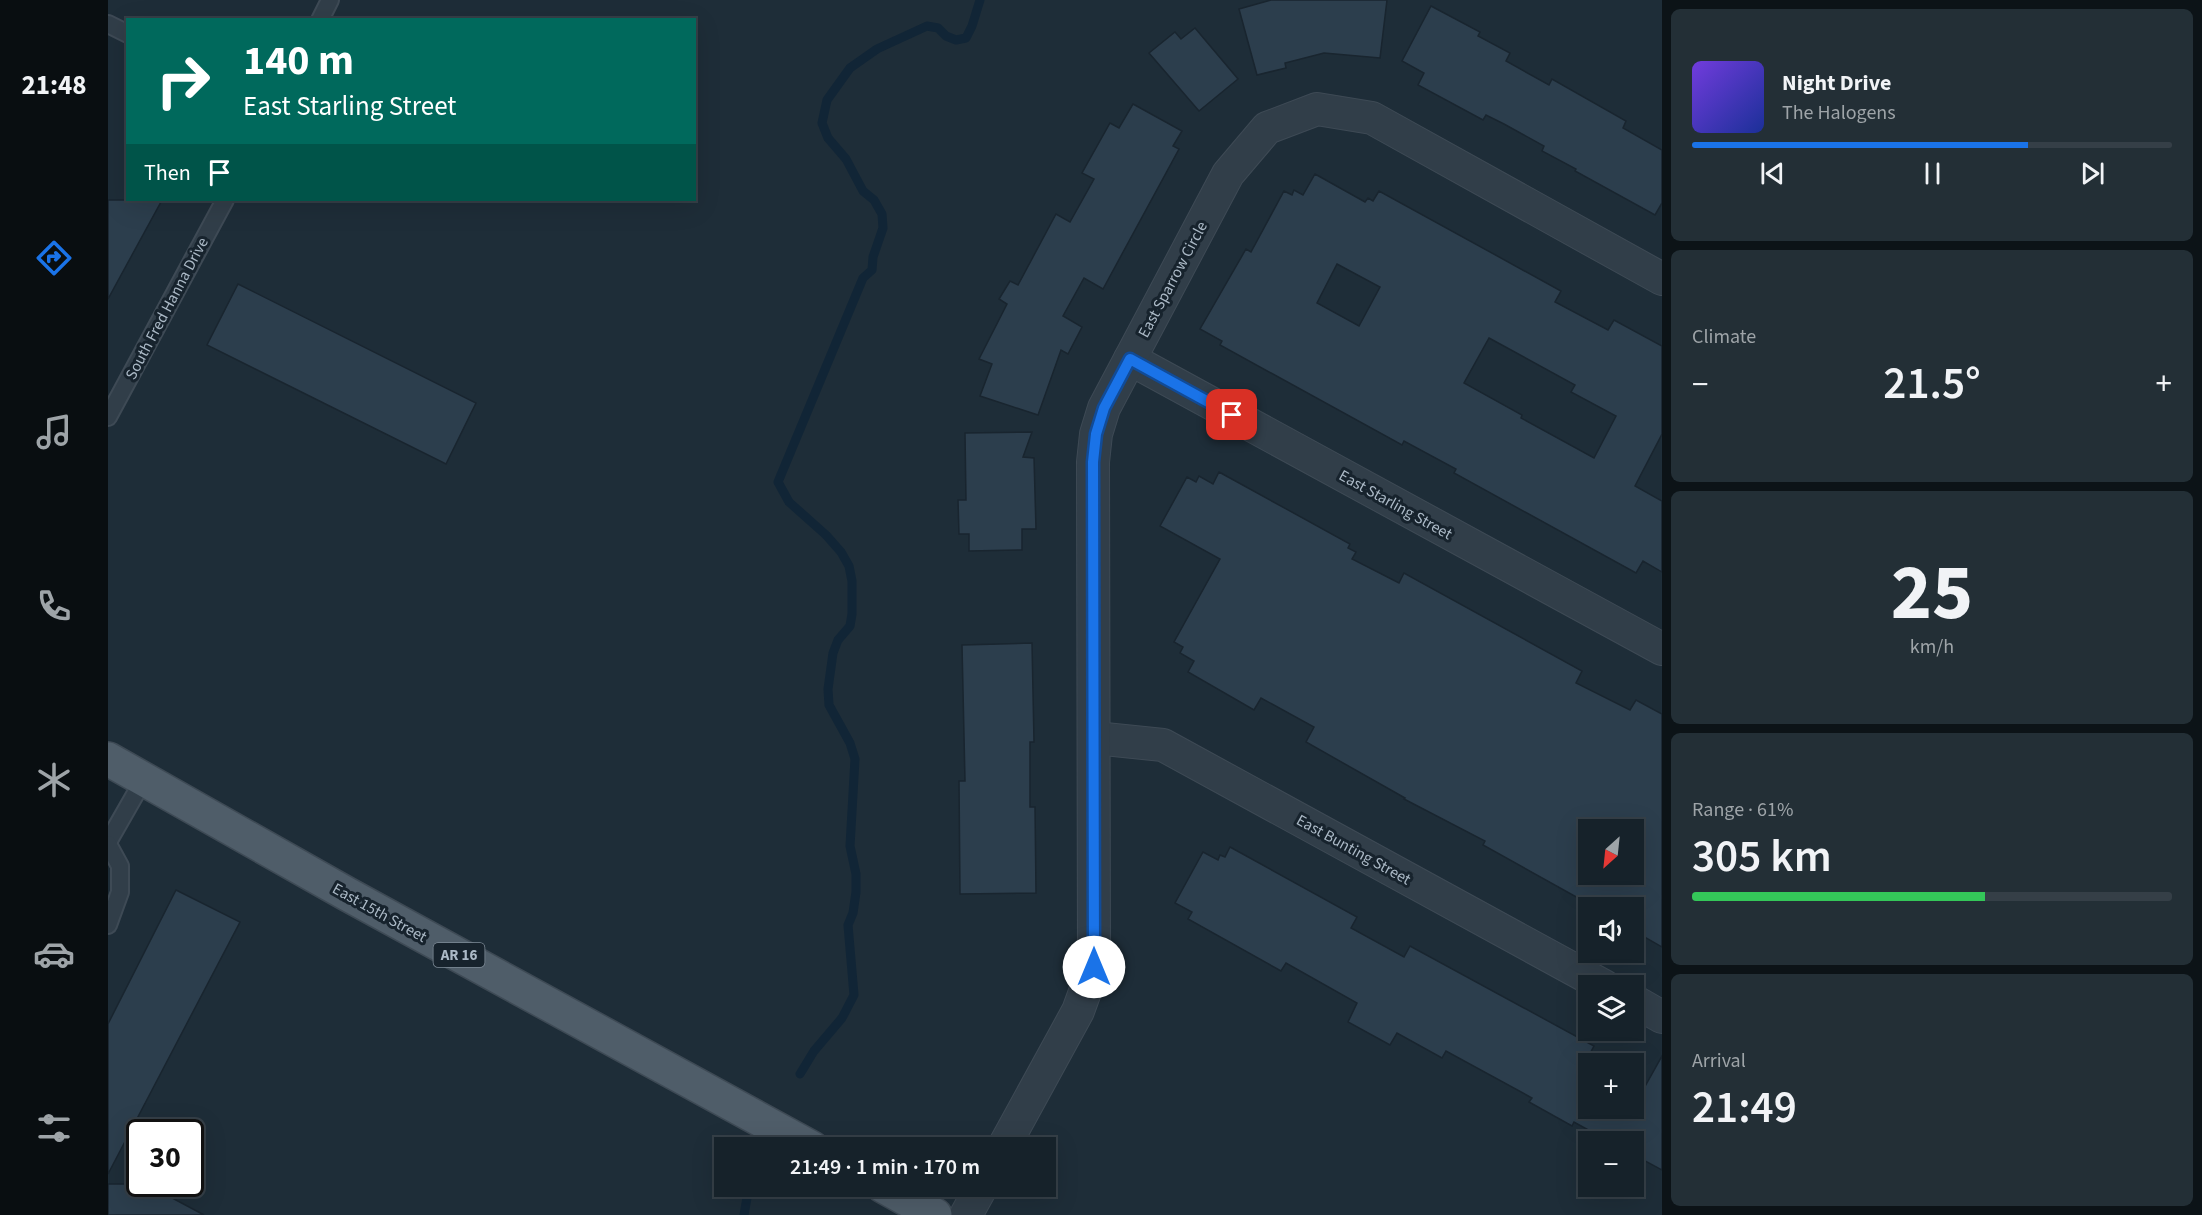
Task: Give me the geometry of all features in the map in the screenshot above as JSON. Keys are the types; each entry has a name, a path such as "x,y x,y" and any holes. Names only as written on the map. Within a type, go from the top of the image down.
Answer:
{"main road":[{"name":"East 15th Street","path":"108,759 347,894 792,1137"},
{"path":"903,1197 935,1215"}],"street":[{"name":"East Sparrow Circle","path":"1009,1137 1078,1011 1094,967 1093,462 1096,434 1104,408 1228,174 1268,128 1317,109 1372,118 1662,279"},
{"name":"East Starling Street","path":"1130,359 1662,649"},
{"name":"East Bunting Street","path":"1095,738 1163,746 1584,975"},
{"path":"1644,1007 1662,1017"},
{"path":"966,1215 976,1197"}],"lane":[{"path":"321,18 330,0"},
{"path":"108,24 126,33"},
{"name":"South Fred Hanna Drive","path":"108,417 224,201"},
{"path":"108,925 120,892 120,866 108,843 144,779"}],"building":[{"path":"1271,0 1387,0 1380,58 1324,53 1285,63 1286,68 1257,75 1239,9"},
{"path":"1431,6 1480,32 1478,36 1510,53 1506,61 1549,85 1552,79 1626,121 1623,128 1662,150 1662,203 1655,215 1575,171 1576,169 1542,151 1544,146 1504,124 1486,115 1483,120 1418,85 1424,73 1402,61"},
{"path":"1195,28 1238,79 1199,111 1149,53 1175,32 1181,39"},
{"path":"1133,104 1182,131 1173,146 1179,149 1103,289 1084,278 1063,316 1082,327 1068,354 1061,350 1038,415 980,396 992,364 979,359 1007,304 999,299 1010,281 1018,285 1056,214 1070,222 1094,179 1082,173 1110,123 1119,128"},
{"path":"1315,174 1365,202 1368,198 1373,201 1379,191 1561,291 1555,302 1608,330 1614,320 1662,346 1662,434 1635,486 1662,501 1662,572 1643,561 1636,573 1454,473 1456,469 1404,441 1402,445 1220,345 1222,341 1200,329 1246,249 1251,252 1284,191 1292,195 1294,190 1303,195","holes":["1337,264 1380,287 1359,326 1317,303","1489,338 1575,385 1571,392 1616,416 1594,458 1521,418 1522,415 1464,383"]},
{"path":"108,200 161,201 108,299"},
{"path":"238,284 476,403 446,464 207,345"},
{"path":"1032,432 1023,457 1034,458 1036,529 1022,529 1022,550 969,551 969,534 959,534 958,500 966,500 965,433"},
{"path":"1219,472 1350,544 1348,548 1356,552 1352,559 1399,583 1404,573 1582,671 1576,683 1630,710 1636,700 1662,714 1662,947 1644,937 1644,897 1578,898 1483,845 1485,841 1404,799 1306,742 1314,727 1261,698 1254,710 1188,672 1194,661 1180,653 1183,647 1174,642 1220,559 1160,526 1187,477 1196,482 1199,476 1213,484"},
{"path":"1032,643 1034,742 1030,742 1030,807 1035,807 1036,893 960,894 959,781 965,781 962,645"},
{"path":"1230,847 1357,917 1351,928 1404,957 1410,946 1578,1037 1578,1041 1585,1041 1594,1046 1590,1053 1578,1053 1578,1119 1644,1119 1644,1088 1662,1056 1662,1170 1644,1160 1644,1131 1590,1131 1574,1122 1572,1126 1529,1102 1532,1098 1446,1051 1442,1058 1397,1033 1390,1045 1348,1022 1357,1003 1286,963 1281,971 1188,919 1192,912 1175,903 1203,852 1218,860 1220,855 1225,857"},
{"path":"176,890 240,922 137,1119 126,1119 126,1140 108,1174 108,1024"},
{"path":"108,1184 126,1184 126,1197 170,1197 204,1215 108,1215"}],"waterway":[{"path":"800,1074 814,1051 842,1018 854,995 848,925 853,913 856,892 856,874 850,846 855,759 850,743 829,705 828,689 833,653 838,640 850,626 852,581 849,566 841,552 826,535 789,502 778,482 863,278 872,270 873,257 883,228 882,214 874,200 863,191 846,159 828,138 822,123 827,100 850,68 877,49 927,26 938,28 946,36 956,40 966,38 980,0"},
{"path":"744,1215 747,1197"}],"route":[{"path":"1094,967 1093,462 1096,434 1104,408 1130,359 1232,415"}]}
